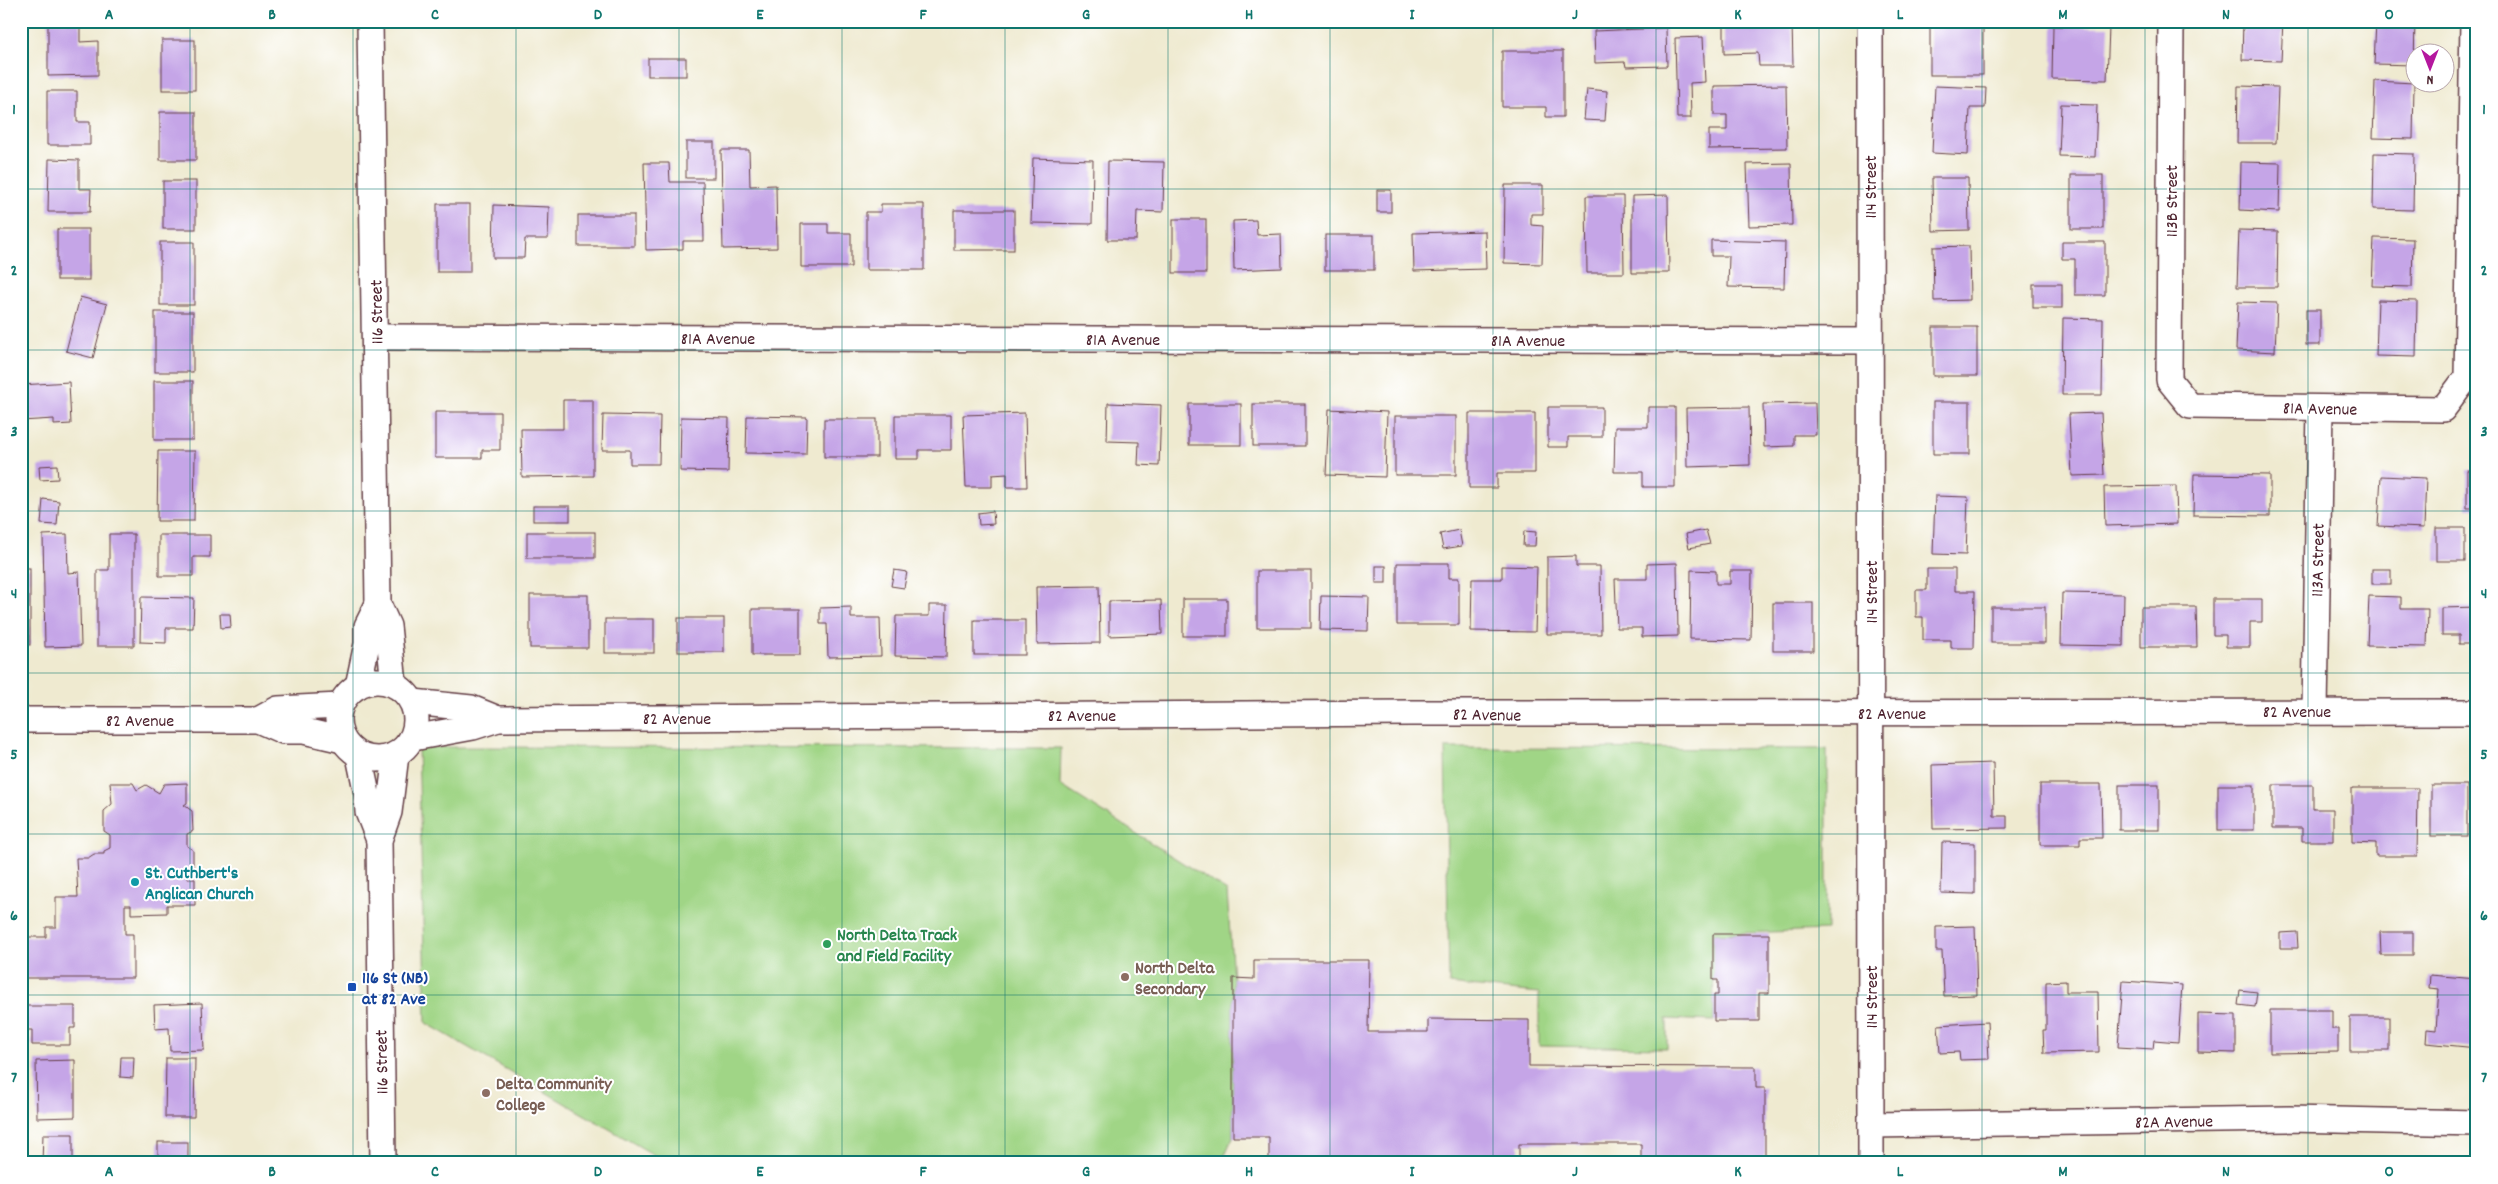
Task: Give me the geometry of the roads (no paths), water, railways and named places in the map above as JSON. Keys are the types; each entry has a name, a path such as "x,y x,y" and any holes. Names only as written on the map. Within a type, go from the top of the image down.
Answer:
{"street":[{"name":"116 Street","path":"370,21 376,337 378,604 388,626 394,684"},
{"name":"114 Street","path":"1870,21 1871,1163"},
{"name":"113B Street","path":"2169,380 2172,21"},
{"name":"81A Avenue","path":"2169,380 2190,406 2442,410 2467,377 2473,21"},
{"name":"81A Avenue","path":"376,337 1869,341"},
{"name":"113A Street","path":"2315,711 2320,408"},
{"name":"116 Street","path":"358,686 367,644 367,626 378,604"},
{"path":"376,681 394,684 405,692 412,702 417,714 417,726 405,746 384,759 371,760 351,748 338,729 337,717 340,706 347,694 358,686 376,681"},
{"name":"82 Avenue","path":"412,702 471,708 498,719"},
{"name":"82 Avenue","path":"258,720 278,709 340,706"},
{"name":"82 Avenue","path":"405,746 498,719 1411,713 2477,712"},
{"name":"82 Avenue","path":"21,720 258,720 283,730 304,731 351,748"},
{"name":"116 Street","path":"383,1163 379,840 389,812 405,746"},
{"name":"116 Street","path":"351,748 367,794 368,812 379,840"},
{"name":"82A Avenue","path":"1871,1125 2289,1119 2477,1123"}],"place":[{"name":"St. Cuthbert's Anglican Church","path":"135,882"},
{"name":"North Delta Track and Field Facility","path":"827,944"},
{"name":"North Delta Secondary","path":"1125,977"},
{"name":"116 St (NB) at 82 Ave","path":"352,987"},
{"name":"Delta Community College","path":"486,1093"}]}
